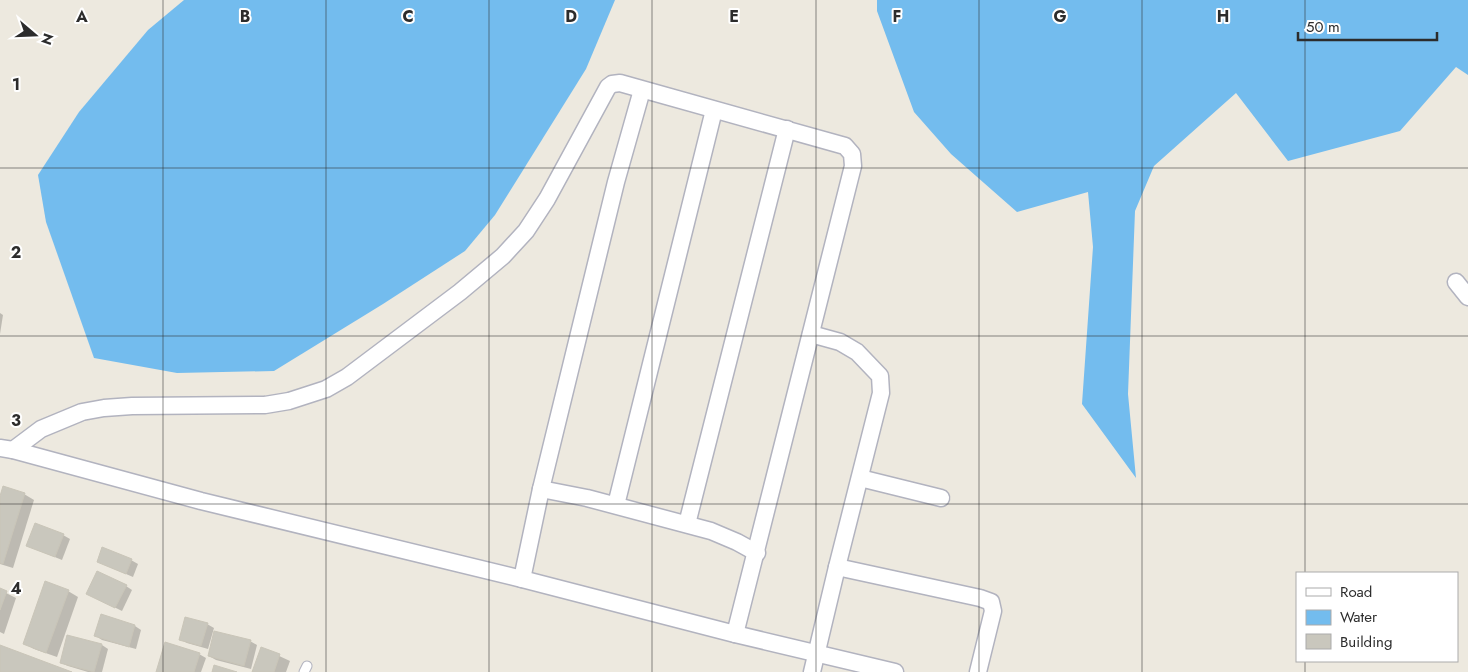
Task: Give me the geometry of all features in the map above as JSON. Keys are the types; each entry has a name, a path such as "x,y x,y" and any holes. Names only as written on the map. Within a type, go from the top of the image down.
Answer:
{"street":[{"path":"6,449 41,429 82,412 132,406 265,405 290,401 326,389 347,377 460,292 503,256 526,231 547,199 608,87 620,82 642,90 845,146 852,154 853,166 736,634"},
{"path":"522,579 541,489 616,182 642,90"},
{"path":"616,505 714,110"},
{"path":"687,524 787,129"},
{"path":"1456,282 1468,297"},
{"path":"811,334 840,342 857,352 880,376 881,393 836,567 812,672"},
{"path":"6,449 201,501 895,672"},
{"path":"860,478 941,498"},
{"path":"541,489 616,505 711,531 757,553"},
{"path":"836,567 991,602 993,611 978,672"}],"water":[{"path":"184,0 615,0 586,69 495,215 465,251 274,371 177,373 94,358 46,222 38,175 79,112 148,30"},
{"path":"877,0 1468,0 1468,75 1456,67 1400,131 1288,161 1236,93 1154,166 1135,211 1128,394 1136,478 1082,404 1093,247 1088,192 1017,212 951,154 914,112 877,11"}],"building":[{"path":"3,486 25,493 3,564 0,563 0,496"},
{"path":"35,523 64,534 55,557 26,546"},
{"path":"102,547 132,559 126,574 97,562"},
{"path":"97,571 127,585 115,608 86,594"},
{"path":"45,581 69,590 46,653 23,644"},
{"path":"0,588 7,591 0,610"},
{"path":"101,614 135,625 129,647 94,636"},
{"path":"185,617 208,623 201,646 179,640"},
{"path":"214,631 251,640 244,666 208,656"},
{"path":"67,635 102,644 94,672 60,663"},
{"path":"165,642 200,653 194,672 156,672"},
{"path":"0,645 72,672 0,672"},
{"path":"261,647 280,654 274,672 252,672"},
{"path":"214,665 237,672 212,672"}]}
